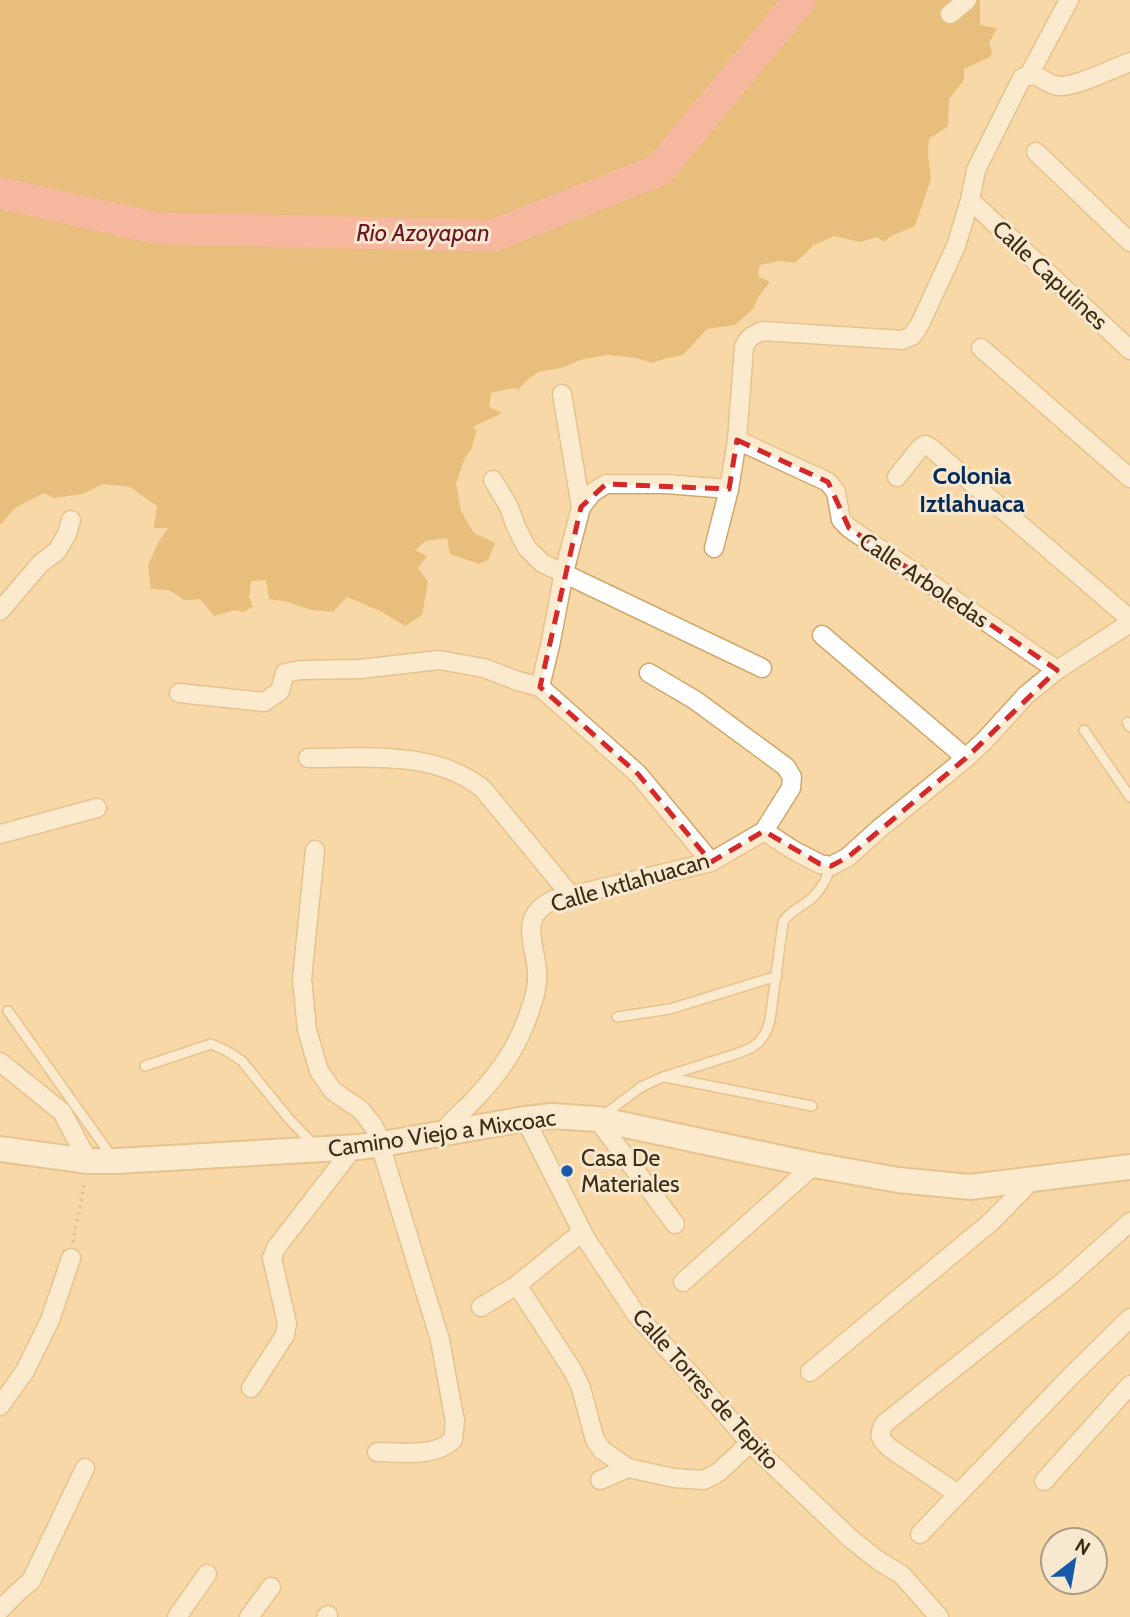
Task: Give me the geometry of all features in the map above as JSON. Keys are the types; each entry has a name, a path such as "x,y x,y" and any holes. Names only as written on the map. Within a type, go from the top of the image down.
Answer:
{"main road":[{"name":"Camino Viejo a Mixcoac","path":"0,1149 88,1161 318,1150 370,1145 552,1116 597,1119 898,1180 970,1187 1130,1167"}],"street":[{"path":"950,14 967,0"},
{"path":"1029,75 1069,0"},
{"path":"714,548 729,489 737,440 744,347 751,335 762,331 902,340 912,336 956,246 976,170 1022,78 1037,75 1049,85 1058,87 1130,62"},
{"path":"1036,152 1130,242"},
{"name":"Calle Capulines","path":"970,200 1130,350"},
{"path":"981,348 1130,478"},
{"path":"540,687 581,506 562,394"},
{"name":"Calle Arboledas","path":"737,440 828,482 836,492 841,520 849,528 1057,670"},
{"path":"649,673 695,700 786,767 792,776 792,788 764,831 793,850 820,864 831,866 848,857 965,758 1026,695 1057,670 1130,621 931,448 925,445 919,449 897,477"},
{"path":"493,480 509,507 527,548 542,563 762,668"},
{"path":"581,506 592,493 606,484 666,484 729,489"},
{"path":"0,611 41,563 57,551 67,534 71,520"},
{"path":"822,635 965,758"},
{"path":"178,693 264,702 280,691 285,673 301,670 360,669 439,660 484,668 540,687 638,774 710,862"},
{"path":"307,758 375,758 428,762 469,778 483,789 572,897"},
{"path":"0,834 97,808"},
{"name":"Calle Ixtlahuacan","path":"442,1134 448,1123 470,1104 498,1073 516,1044 536,988 537,972 530,925 539,908 553,900 710,862 764,831"},
{"path":"315,850 302,979 307,1030 319,1071 333,1091 362,1110 374,1126 370,1145"},
{"path":"0,1062 62,1112 88,1161"},
{"name":"Calle Torres de Tepito","path":"525,1119 582,1232 638,1317 750,1443 851,1539 902,1575 939,1617"},
{"path":"597,1119 675,1224"},
{"path":"251,1388 285,1335 288,1323 272,1258 276,1248 350,1152 370,1145"},
{"path":"370,1145 387,1166 440,1340 454,1421 453,1440 446,1447 432,1452 377,1452"},
{"path":"683,1282 814,1165"},
{"path":"810,1372 992,1220 1032,1180"},
{"path":"958,1494 884,1443 880,1430 885,1423 1128,1228"},
{"path":"481,1307 517,1286 582,1232"},
{"path":"0,1406 24,1371 50,1320 71,1258"},
{"path":"517,1286 573,1371 581,1388 595,1440 601,1450 628,1468 674,1478 704,1480 719,1472 750,1443"},
{"path":"920,1534 1130,1318"},
{"path":"1044,1481 1130,1385"},
{"path":"0,1610 31,1581 85,1468"},
{"path":"600,1480 628,1468"},
{"path":"177,1617 207,1574"},
{"path":"249,1617 271,1587"}],"lane":[{"path":"1084,730 1130,797"},
{"path":"597,1119 641,1087 663,1077 736,1054 759,1042 770,1020 783,922 801,904 813,898 825,882 831,866"},
{"path":"617,1017 670,1009 777,976"},
{"path":"8,1010 116,1161"},
{"path":"145,1066 211,1044 228,1051 242,1061 318,1150"},
{"path":"663,1077 811,1106"}],"path":[{"path":"71,1258 88,1161"}],"highlighted area":[{"path":"737,440 828,482 849,528 1057,670 966,758 848,857 831,866 820,864 764,831 711,862 638,774 540,687 581,507 606,484 729,489"}],"shaded area":[{"path":"0,0 980,0 980,25 997,28 989,43 992,53 990,57 964,69 964,80 949,99 948,126 929,139 931,179 915,226 891,236 884,242 877,237 860,242 834,236 814,245 795,263 780,261 760,265 758,276 770,282 753,309 735,325 707,329 683,355 652,363 608,355 583,359 561,368 538,372 518,390 514,388 491,393 489,407 502,413 473,427 477,432 456,483 461,511 474,533 495,543 488,560 479,564 450,554 447,538 426,541 415,550 427,556 418,568 428,582 422,615 405,626 380,611 347,597 333,612 311,610 269,599 266,580 251,581 249,597 253,607 243,612 235,610 214,616 200,599 184,600 169,590 151,589 148,565 168,528 154,528 157,506 130,487 103,484 83,494 53,498 44,493 15,508 0,525"}],"waterway":[{"name":"Rio Azoyapan","path":"0,193 156,228 492,236 659,170 800,0"}],"place":[{"name":"Casa De Materiales","path":"567,1171"}],"district":[{"name":"Colonia Iztlahuaca","path":"972,490"}]}
